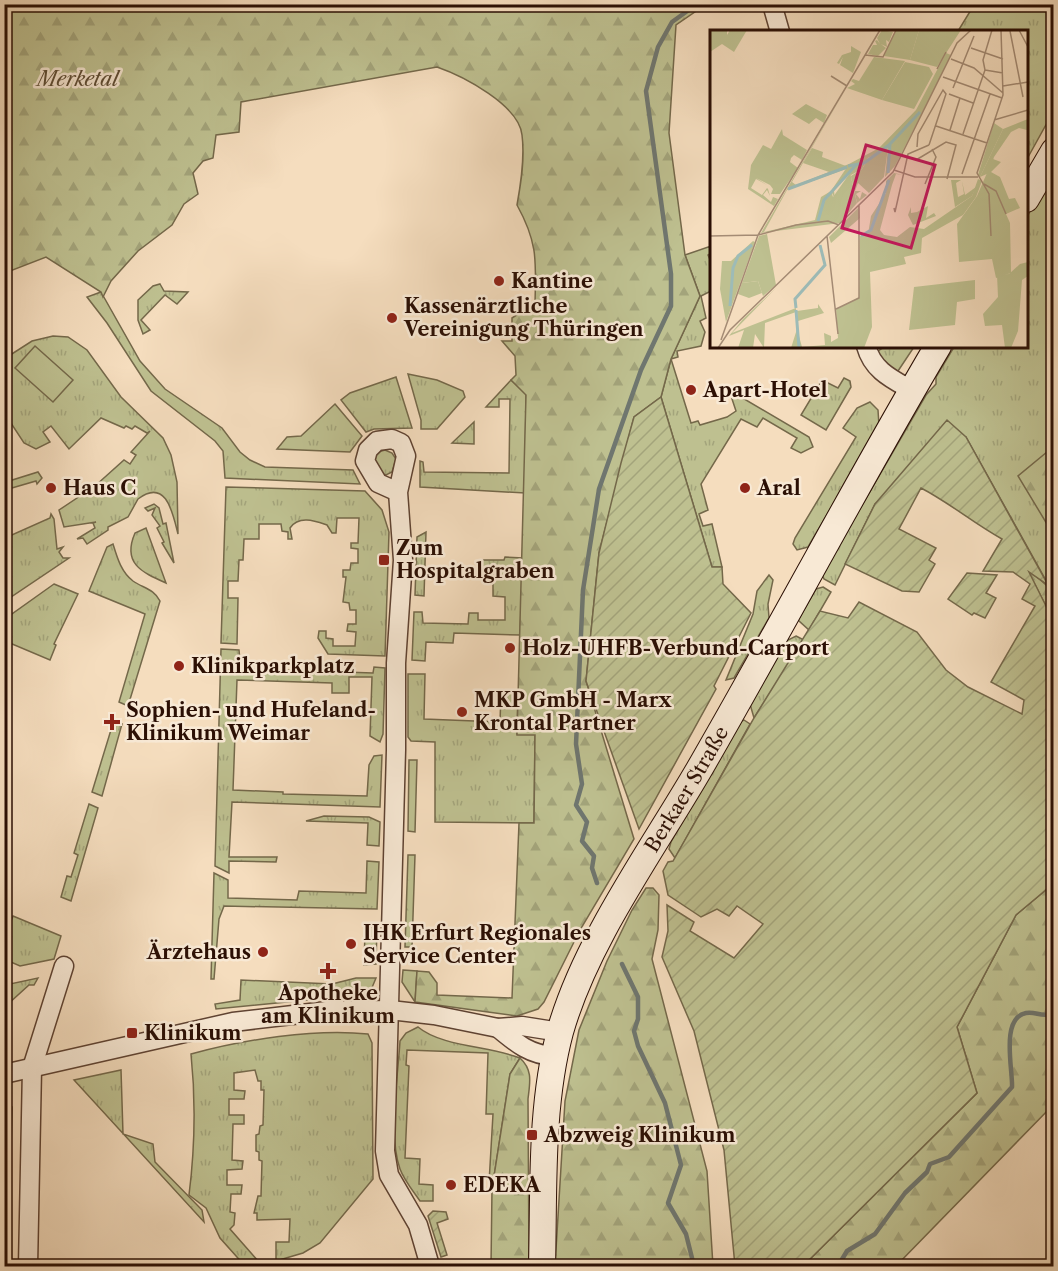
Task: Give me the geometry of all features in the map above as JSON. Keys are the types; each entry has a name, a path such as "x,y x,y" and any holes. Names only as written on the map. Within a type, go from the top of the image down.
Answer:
{"main road":[{"path":"1028,196 1053,152"},
{"name":"Berkaer Straße","path":"542,1266 547,1130 554,1056 572,997 610,920 702,765 937,348"}],"street":[{"path":"772,4 779,30"},
{"path":"867,348 870,361 884,375 913,391"},
{"path":"398,492 403,560 396,667 386,1161 389,1175 418,1225 430,1266"},
{"path":"28,1266 32,1068 64,966"},
{"path":"4,1074 233,1022 327,1011 390,1010 434,1015 498,1028 522,1026 560,1032"},
{"path":"498,1028 515,1043 536,1055 554,1056"}],"green space":[{"name":"Merketal","path":"4,5 705,5 676,25 669,133 685,255 700,296 671,359 661,397 634,417 599,553 586,681 634,839 580,930 544,1002 538,1009 517,1016 415,1002 417,971 429,972 437,983 437,995 512,998 519,823 534,823 535,735 517,735 526,395 511,380 516,375 515,356 502,341 512,341 512,318 535,303 534,252 529,230 517,205 523,153 519,124 501,103 488,93 461,77 437,67 241,102 239,132 216,135 213,158 203,161 193,173 198,194 184,204 172,225 138,251 111,281 103,297 101,292 46,257 5,273"},
{"path":"974,5 1053,5 1053,112 1028,157 1028,30 959,30"},
{"path":"1053,170 1053,593 966,437 875,504 835,585 824,579 822,574 926,395 936,384 936,377 953,348 1028,348 1028,215"},
{"path":"710,246 708,255 710,292 701,296 706,318 700,321 705,332 701,346 677,351 678,357 671,359 700,296 685,255"},
{"path":"160,284 164,291 188,292 177,304 165,295 141,320 150,330 143,334 138,320 138,300 153,286"},
{"path":"101,292 140,361 165,389 222,428 240,452 250,460 265,467 353,470 360,484 225,478 223,451 215,441 151,391 107,323 87,297"},
{"path":"53,336 68,337 87,350 121,397 163,438 171,455 177,482 178,534 167,501 162,495 156,493 148,493 138,499 128,517 108,527 108,530 87,544 83,538 77,539 95,528 93,523 96,522 64,527 59,510 95,486 124,460 130,464 136,455 131,452 150,431 147,433 135,426 132,429 126,426 124,428 101,418 69,449 51,426 43,432 50,442 36,449 24,443 5,414 4,359 32,341"},
{"path":"35,346 73,380 53,402 15,368"},
{"path":"883,348 913,348 896,374 874,354"},
{"path":"671,359 691,423 698,421 700,425 727,417 736,411 729,390 809,437 813,447 801,453 791,448 797,438 763,418 757,427 741,419 701,484 708,510 699,514 703,526 712,524 722,567 712,567 661,397"},
{"path":"408,374 437,380 463,391 465,397 437,429 421,429 421,420"},
{"path":"396,377 412,428 374,429 366,432 341,400 350,393"},
{"path":"844,378 850,381 851,387 826,430 801,415 822,380 838,388"},
{"path":"511,380 526,394 525,493 420,487 420,461 423,462 424,472 509,473 510,399 499,399 499,407 486,407"},
{"path":"661,397 712,567 722,567 723,584 751,613 714,686 716,689 639,829 586,681 599,553 621,463 634,417"},
{"path":"870,402 878,410 879,426 808,547 797,550 793,544 795,538 856,437 843,428 857,408"},
{"path":"335,404 362,436 350,452 277,449 287,437 301,436"},
{"path":"947,420 966,437 1048,585 1029,572 1053,620 1053,884 1016,915 957,1027 977,1093 803,1266 735,1266 724,1150 694,1031 662,957 668,931 667,905 694,922 690,931 734,958 763,924 737,906 729,916 717,909 701,917 668,895 663,871 668,862 673,861 754,718 820,611 848,618 859,602 917,632 946,670 968,687 1022,714 1024,700 991,682 1035,606 1022,599 1030,584 1013,572 983,571 1002,539 921,488 899,529 936,548 929,560 935,564 919,592 902,591 845,564 875,504"},
{"path":"474,422 474,444 452,443"},
{"path":"1053,447 1053,534 1018,476"},
{"path":"385,450 392,453 396,459 392,472 386,475 382,474 374,458 378,452"},
{"path":"4,469 9,481 38,472 42,478 37,484 36,481 5,490"},
{"path":"226,487 365,491 382,510 389,532 385,656 328,654 318,638 319,631 326,631 326,638 333,639 333,646 355,646 356,632 347,631 348,624 356,624 356,610 350,610 349,603 343,602 346,577 343,577 343,570 350,570 351,563 358,563 358,549 351,548 351,543 358,543 359,518 337,518 336,533 332,533 327,525 307,520 298,521 290,528 292,539 288,539 288,532 282,531 281,524 259,524 259,539 244,539 243,560 239,560 238,581 228,581 228,598 238,598 237,644 221,643"},
{"path":"154,504 159,508 163,524 166,523 174,563 162,543 164,542 157,528 160,526 152,515 155,508 148,511 145,508"},
{"path":"51,514 54,519 57,549 63,547 59,552 63,558 69,558 5,601 5,538 50,518"},
{"path":"146,528 166,583 142,570 133,559 131,552 135,533"},
{"path":"426,532 424,596 415,595 417,537"},
{"path":"113,544 125,573 133,581 155,594 160,601 128,706 119,702 145,614 89,591 107,547"},
{"path":"505,557 523,558 520,635 454,633 453,643 426,642 425,661 412,660 414,612 422,612 423,623 468,624 469,613 478,613 478,620 505,620 505,597 493,596 493,572 481,571 481,560 504,560"},
{"path":"1028,571 1043,582 1050,591 1053,602 1053,620"},
{"path":"967,573 997,575 986,593 996,598 985,618 974,613 972,615 948,599"},
{"path":"769,575 773,580 768,604 769,618 734,678 726,680 753,614 757,591"},
{"path":"54,584 78,594 54,644 56,645 50,660 5,641 5,619"},
{"path":"823,587 831,592 809,630 798,620 816,589"},
{"path":"796,636 804,640 754,718 750,704 786,641"},
{"path":"221,649 239,650 240,661 250,663 251,669 373,673 374,667 385,668 383,734 380,742 370,736 372,677 349,677 349,693 332,693 332,683 237,680 233,790 367,796 369,765 374,756 382,755 380,807 232,802 229,857 277,857 276,862 229,861 229,873 215,866"},
{"path":"408,674 425,674 424,719 500,722 501,693 518,693 517,734 535,734 534,823 435,822 435,742 411,741 408,737"},
{"path":"114,720 122,724 102,796 92,792"},
{"path":"744,720 750,724 675,858 669,849 671,842 739,722"},
{"path":"409,760 417,760 415,832 408,831"},
{"path":"89,804 98,808 71,901 61,897 67,876 71,877 78,855 74,853"},
{"path":"324,816 369,817 380,822 379,846 367,845 368,823 306,821"},
{"path":"408,855 415,855 412,947 405,947"},
{"path":"367,861 379,862 377,909 224,906 219,919 214,979 211,979 214,873 228,880 228,898 297,900 299,891 366,893"},
{"path":"1053,884 1053,1105 896,1266 803,1266 977,1093 957,1027 1016,915"},
{"path":"646,888 653,888 659,895 658,930 652,959 707,1171 713,1266 555,1266 565,1101 579,1030 607,961 632,910"},
{"path":"13,916 61,936 54,959 20,966 11,962 5,964 5,936"},
{"path":"368,927 377,927 376,964 364,965 365,932"},
{"path":"403,970 417,971 415,1002 402,982"},
{"path":"38,978 34,985 29,985 8,1004 9,1001 5,1001 5,985"},
{"path":"356,978 376,978 371,990 358,995 216,1009 215,1004 240,1000 241,980 332,984"},
{"path":"418,1027 440,1039 520,1058 510,1074 492,1189 489,1183 493,1114 486,1114 488,1053 407,1050 406,1065 409,1066 405,1158 420,1159 419,1184 433,1185 433,1201 420,1201 400,1169 396,1155 394,1123 400,1041 406,1033"},
{"path":"325,1033 368,1034 372,1043 373,1179 320,1243 303,1253 276,1261 276,1242 289,1242 290,1219 257,1220 257,1213 254,1213 258,1196 261,1196 262,1161 259,1160 259,1152 256,1151 256,1135 259,1134 260,1126 263,1125 264,1090 261,1090 261,1081 258,1081 255,1070 234,1073 234,1090 245,1091 244,1099 229,1099 229,1115 244,1115 244,1124 233,1124 232,1160 243,1161 242,1169 227,1170 227,1185 242,1185 241,1194 231,1194 230,1212 235,1213 234,1225 230,1229 259,1262 258,1266 245,1266 220,1238 206,1208 189,1195 194,1124 191,1054 279,1036"},
{"path":"520,1058 527,1067 530,1077 528,1099 529,1266 491,1266 492,1189 510,1074"},
{"path":"121,1070 123,1134 74,1080"},
{"path":"5,1098 12,1107 9,1241 4,1241"},
{"path":"124,1134 153,1144 155,1162 202,1210 204,1222"},
{"path":"433,1211 446,1212 448,1219 437,1223 447,1255 441,1257 428,1216"}],"waterway":[{"path":"597,883 592,868 594,856 582,841 587,822 576,805 582,784 576,744 583,590 599,489 641,370 671,306 671,274 646,91 658,47 672,22 697,4"},
{"path":"622,964 638,997 638,1019 634,1031 638,1046 665,1103 681,1165 668,1203 686,1234 694,1266"},
{"path":"838,1266 847,1251 875,1234 905,1193 927,1172 930,1164 949,1157 1012,1087 1010,1034 1018,1017 1026,1013 1046,1015 1054,1013"}],"place":[{"name":"Kantine","path":"499,281"},
{"name":"Kassenärztliche Vereinigung Thüringen","path":"392,318"},
{"name":"Apart-Hotel","path":"691,390"},
{"name":"Haus C","path":"51,488"},
{"name":"Aral","path":"745,488"},
{"name":"Zum Hospitalgraben","path":"384,560"},
{"name":"Holz-UHFB-Verbund-Carport","path":"510,648"},
{"name":"Klinikparkplatz","path":"179,666"},
{"name":"MKP GmbH - Marx Krontal Partner","path":"462,712"},
{"name":"Sophien- und Hufeland- Klinikum Weimar","path":"112,722"},
{"name":"IHK Erfurt Regionales Service Center","path":"351,944"},
{"name":"Ärztehaus","path":"263,952"},
{"name":"Apotheke am Klinikum","path":"328,971"},
{"name":"Klinikum","path":"132,1033"},
{"name":"Abzweig Klinikum","path":"532,1135"},
{"name":"EDEKA","path":"451,1185"}]}
